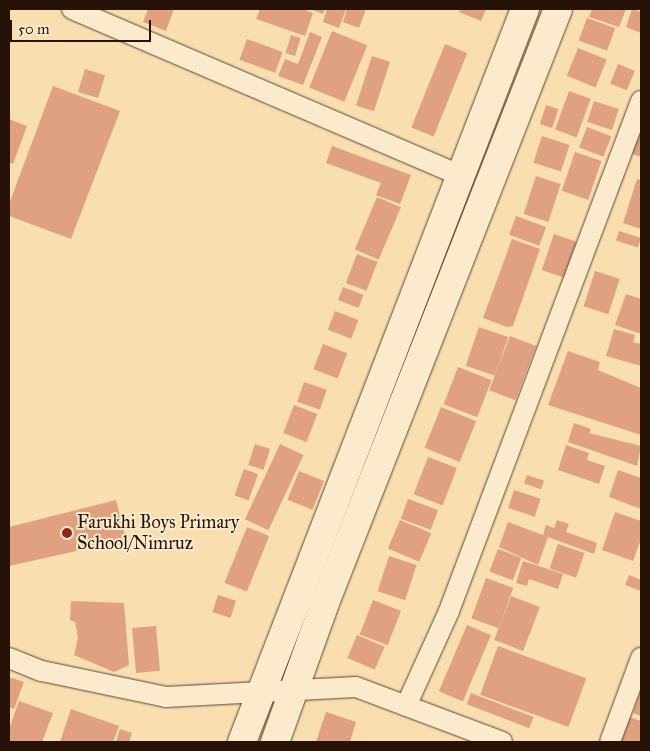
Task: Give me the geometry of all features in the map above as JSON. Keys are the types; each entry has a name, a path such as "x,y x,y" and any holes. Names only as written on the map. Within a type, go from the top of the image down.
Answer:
{"street":[{"path":"72,9 462,176"},
{"path":"242,742 525,9"},
{"path":"275,742 325,603 558,9"},
{"path":"406,706 449,611 641,101"},
{"path":"9,658 42,671 166,697 356,687 502,742"},
{"path":"610,742 641,658"}],"building":[{"path":"148,9 174,9 166,31 143,22"},
{"path":"260,9 303,9 313,13 305,36 256,19"},
{"path":"310,9 325,9 323,14"},
{"path":"327,9 346,9 339,28 323,22"},
{"path":"347,9 366,9 359,28 343,22"},
{"path":"461,9 486,9 481,21 459,12"},
{"path":"592,9 626,9 619,27 589,17"},
{"path":"632,9 641,12 641,33 626,27"},
{"path":"587,18 615,28 607,51 579,41"},
{"path":"332,31 367,45 344,102 309,88"},
{"path":"310,32 322,37 303,85 278,76 285,59 298,64"},
{"path":"291,35 301,38 295,56 285,53"},
{"path":"247,39 283,52 275,73 239,60"},
{"path":"445,44 467,53 434,136 411,127"},
{"path":"578,48 607,60 596,87 567,76"},
{"path":"372,56 390,62 374,111 356,105"},
{"path":"618,64 635,71 627,90 610,83"},
{"path":"85,69 105,75 98,98 78,92"},
{"path":"53,86 120,111 71,239 9,216 9,204"},
{"path":"569,91 591,99 577,137 555,130"},
{"path":"594,101 619,109 612,130 587,122"},
{"path":"546,105 558,109 552,128 540,124"},
{"path":"9,119 27,126 13,164 9,162"},
{"path":"587,127 611,136 603,157 579,148"},
{"path":"641,128 641,157 630,153"},
{"path":"542,136 570,145 561,172 533,163"},
{"path":"332,146 411,175 400,204 376,195 381,183 326,163"},
{"path":"575,152 601,161 588,200 562,191"},
{"path":"536,176 561,184 548,222 524,214"},
{"path":"637,179 641,180 641,229 623,223"},
{"path":"377,197 401,207 379,260 355,249"},
{"path":"516,216 546,227 539,246 509,235"},
{"path":"619,231 641,238 638,248 616,241"},
{"path":"554,234 577,242 564,278 542,270"},
{"path":"512,239 540,249 513,326 507,327 483,318"},
{"path":"357,254 378,262 366,291 346,283"},
{"path":"595,271 620,279 608,314 584,306"},
{"path":"343,287 364,295 359,308 338,300"},
{"path":"626,294 641,299 641,334 615,325"},
{"path":"335,311 358,320 351,339 328,330"},
{"path":"479,327 508,337 495,376 466,366"},
{"path":"614,329 635,335 633,342 641,344 641,366 606,356"},
{"path":"510,336 536,346 515,400 489,390"},
{"path":"323,344 347,353 338,379 313,369"},
{"path":"568,351 600,362 598,370 641,388 641,435 548,405"},
{"path":"458,367 492,380 477,417 444,404"},
{"path":"304,382 327,390 320,410 297,402"},
{"path":"294,405 317,414 307,442 283,433"},
{"path":"441,407 476,421 460,462 425,448"},
{"path":"574,423 591,429 589,433 641,446 637,466 568,442"},
{"path":"255,444 270,449 263,470 248,465"},
{"path":"280,444 304,455 268,530 245,519"},
{"path":"566,445 589,453 587,460 605,466 599,484 558,470"},
{"path":"428,457 457,468 443,505 414,494"},
{"path":"244,469 258,474 249,500 234,495"},
{"path":"618,470 641,478 641,509 609,497"},
{"path":"299,471 324,481 312,510 287,500"},
{"path":"527,475 544,481 541,489 524,484"},
{"path":"514,490 541,499 535,517 508,508"},
{"path":"408,499 438,510 431,530 401,519"},
{"name":"Farukhi Boys Primary School/Nimruz","path":"116,500 126,540 9,566 9,527"},
{"path":"615,512 641,521 641,539 633,561 602,550"},
{"path":"400,520 431,533 419,562 388,549"},
{"path":"557,520 569,524 566,532 597,543 594,554 548,537 538,565 499,547 508,522 543,535 546,525 554,528"},
{"path":"247,527 269,536 247,592 225,583"},
{"path":"558,544 584,553 576,578 550,569"},
{"path":"498,549 521,558 513,580 489,571"},
{"path":"389,556 417,565 405,600 378,591"},
{"path":"523,561 563,574 558,589 529,579 527,586 516,583"},
{"path":"629,575 641,580 641,591 625,585"},
{"path":"486,578 513,588 499,628 471,618"},
{"path":"218,595 236,601 231,618 212,612"},
{"path":"511,596 540,607 523,651 494,640"},
{"path":"373,600 401,611 388,645 360,635"},
{"path":"71,601 124,603 129,665 114,672 74,655 78,638 75,622 70,620"},
{"path":"467,625 491,635 463,701 439,691"},
{"path":"156,626 160,671 136,673 132,628"},
{"path":"357,635 385,647 375,670 347,658"},
{"path":"498,646 586,678 569,727 480,695"},
{"path":"9,677 24,682 14,709 9,707"},
{"path":"641,689 641,716 633,713"},
{"path":"471,693 534,717 529,728 467,704"},
{"path":"19,701 53,713 42,742 9,742 9,729"},
{"path":"71,709 119,726 113,742 60,742"},
{"path":"326,712 356,722 350,742 316,742"},
{"path":"629,717 641,721 641,742 619,742"},
{"path":"120,729 132,733 129,742 116,742"}],"place":[{"name":"Farukhi Boys Primary School/Nimruz","path":"67,533"}]}
